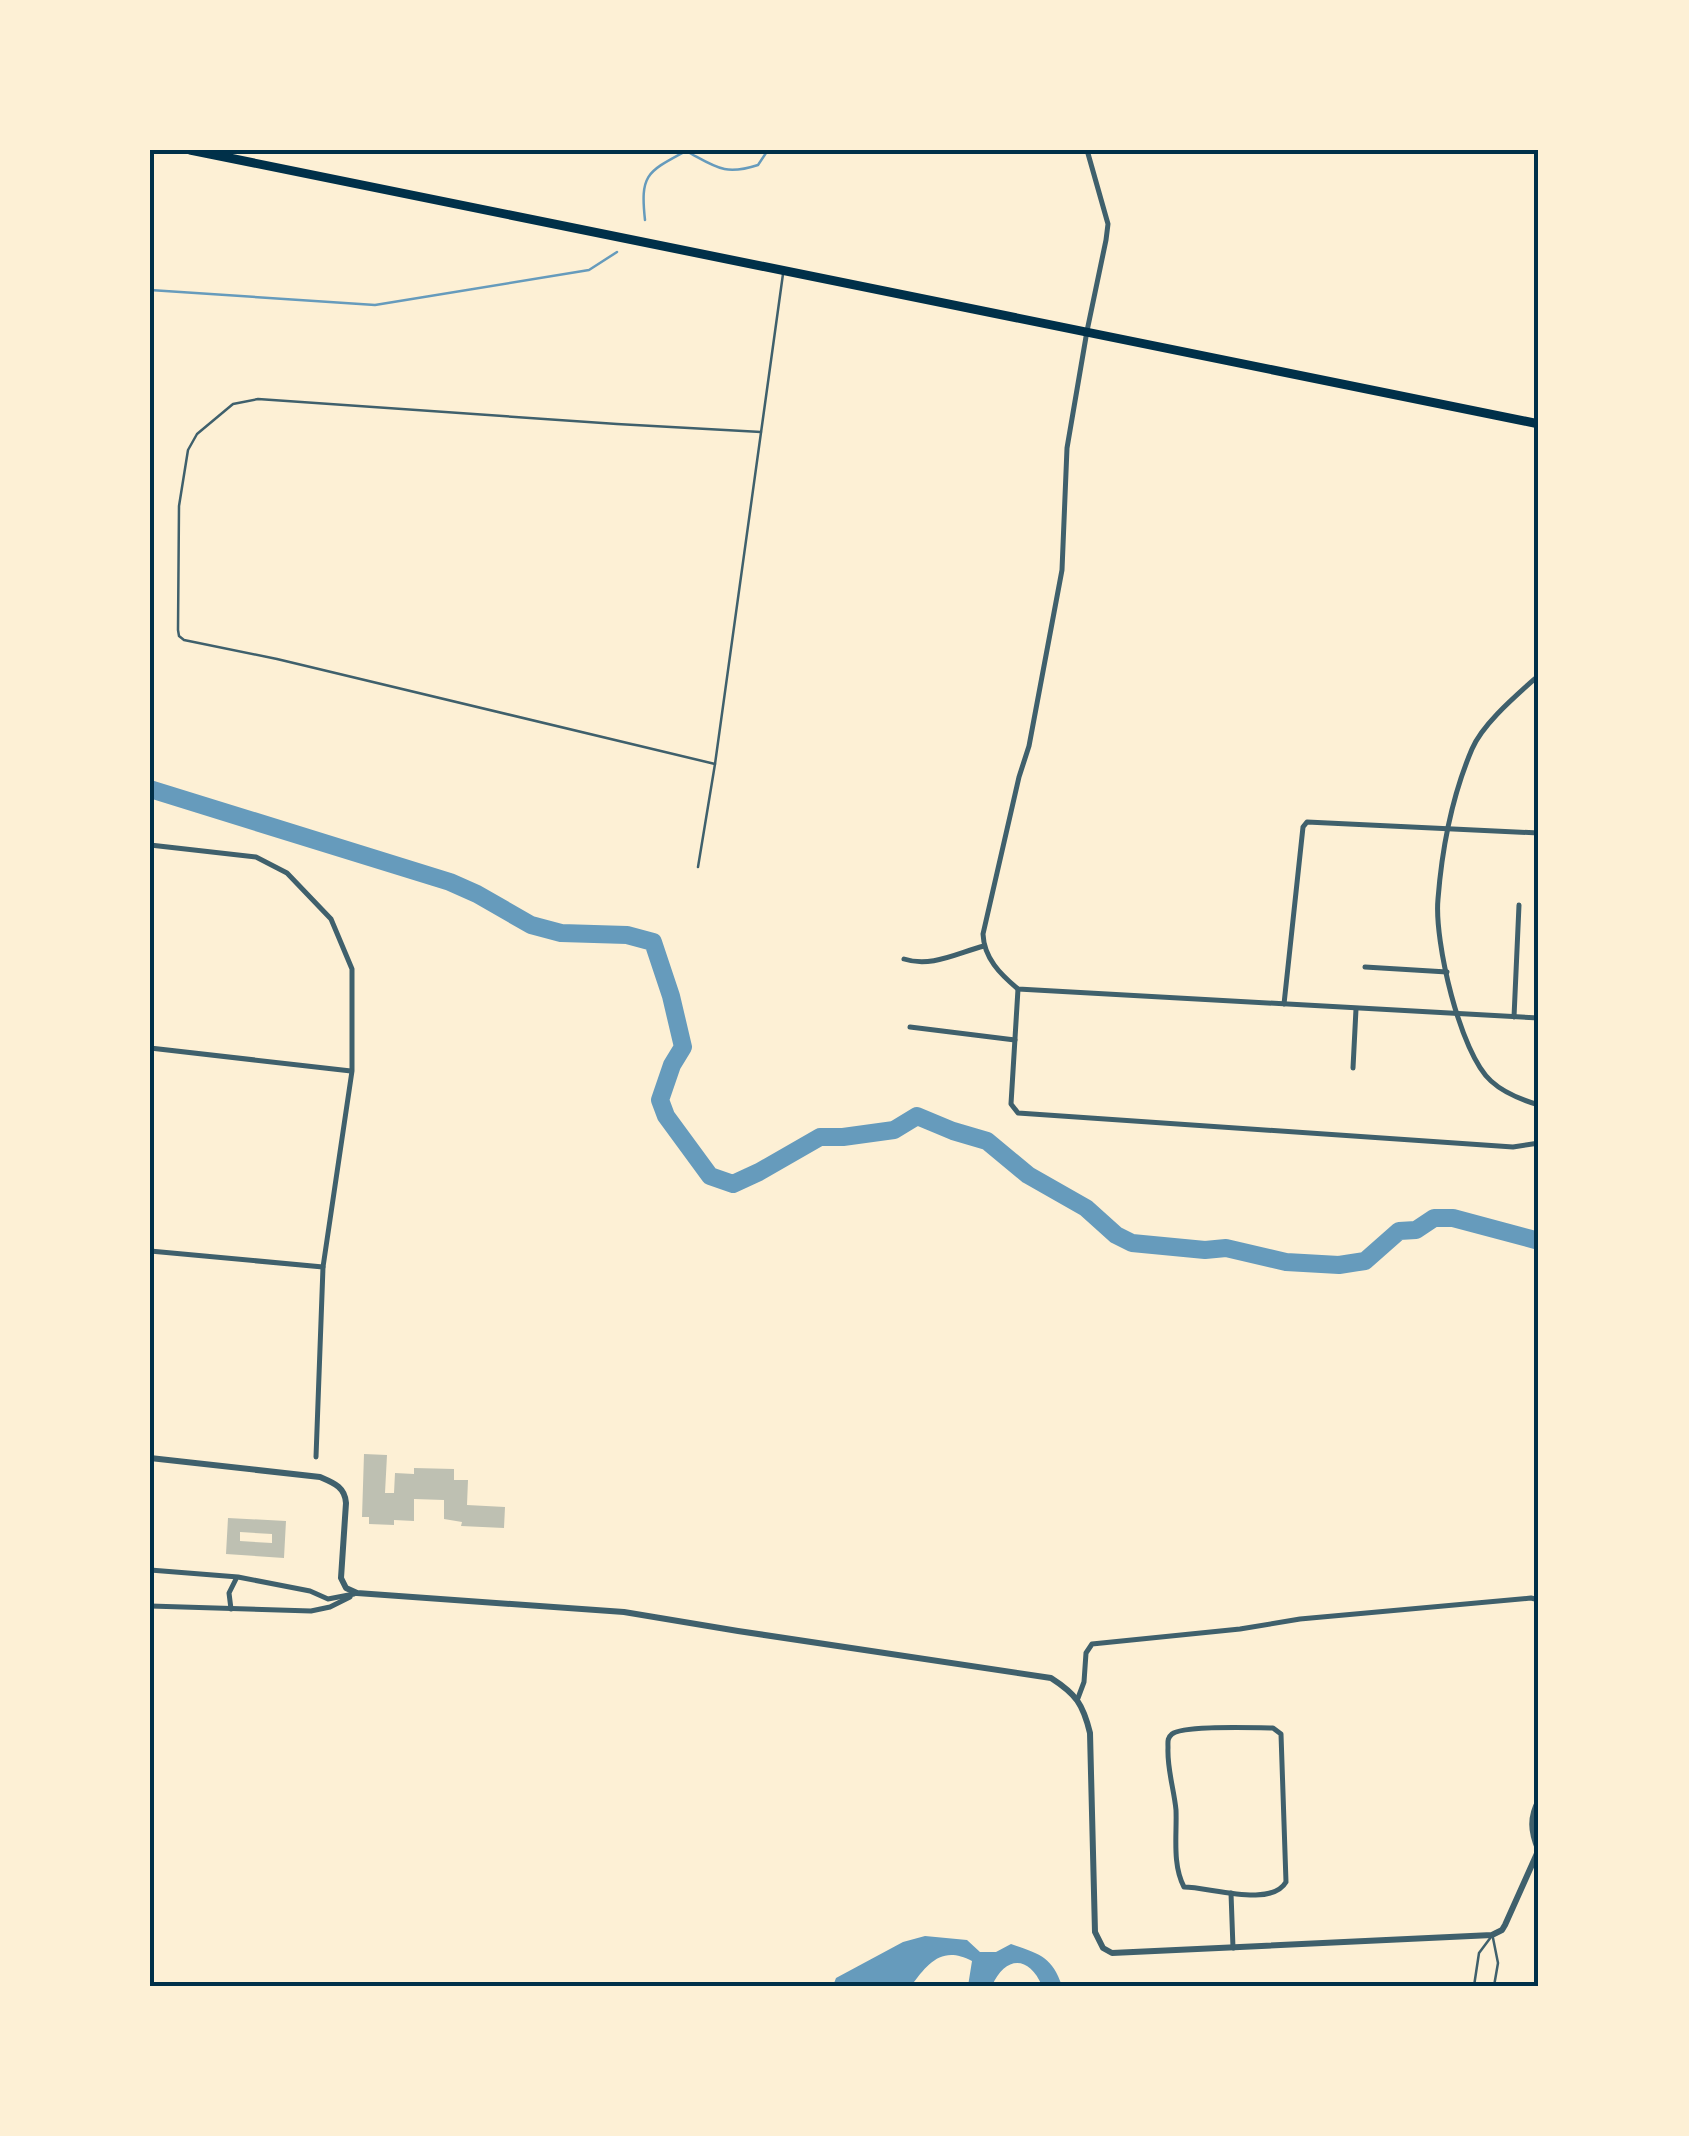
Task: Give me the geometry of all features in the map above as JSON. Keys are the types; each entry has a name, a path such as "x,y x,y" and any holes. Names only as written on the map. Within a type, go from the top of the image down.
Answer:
{"highway":[{"path":"190,150 1539,424"}],"street":[{"path":"1087,150 1108,224 1066,448 1062,570 1029,746 984,934 988,956 1003,977 1018,989 1539,1018"},
{"path":"1539,675 1480,735 1472,749 1447,827 1437,902 1446,972 1475,1058 1489,1080 1509,1094 1539,1105"},
{"path":"1284,1005 1307,822 1539,833"},
{"path":"150,845 256,857 287,874 331,919 352,969 352,1071 323,1267 316,1457"},
{"path":"1514,1017 1519,905"},
{"path":"904,959 934,962 984,946"},
{"path":"1365,967 1446,972"},
{"path":"1018,989 1011,1104 1018,1114 1513,1146 1539,1144"},
{"path":"1353,1068 1356,1009"},
{"path":"910,1027 1015,1040"},
{"path":"150,1048 352,1071"},
{"path":"150,1251 323,1267"},
{"path":"150,1458 320,1478 338,1486 346,1494 341,1578 346,1588 357,1593"},
{"path":"150,1570 238,1577 310,1590 328,1599 357,1593 624,1612 1051,1678 1078,1698 1086,1713 1090,1732 1094,1915 1098,1943 1112,1953 1492,1936 1506,1926 1539,1849 1531,1833 1533,1810 1539,1799"},
{"path":"230,1608 229,1593 238,1577"},
{"path":"150,1606 311,1611 330,1608 357,1593"},
{"path":"1078,1698 1084,1682 1086,1652 1092,1644 1300,1620 1539,1600"},
{"path":"1189,1728 1273,1728 1280,1734 1286,1882 1271,1894 1231,1893 1184,1886 1182,1882 1168,1759 1168,1741 1174,1732 1189,1728"},
{"path":"1231,1893 1232,1948"}],"lane":[{"path":"698,866 784,269"},
{"path":"715,764 184,640 178,630 180,506 188,450 196,434 233,404 258,399 762,432"},
{"path":"1474,1986 1479,1953 1492,1936"},
{"path":"1492,1936 1498,1962 1494,1986"}],"water":[{"path":"925,1936 967,1940 980,1952 996,1952 1011,1944 1049,1962 1062,1986 1042,1986 1031,1969 1017,1963 1003,1969 992,1986 968,1986 972,1961 952,1955 930,1964 911,1986 833,1986 836,1978 903,1942"}],"building":[{"path":"364,1454 387,1455 385,1493 394,1493 395,1473 414,1474 414,1468 454,1469 454,1480 468,1480 467,1505 505,1507 504,1528 461,1526 462,1522 444,1519 444,1500 414,1499 414,1521 369,1524 369,1517 362,1517"},
{"path":"228,1518 286,1521 284,1558 226,1554","holes":["240,1532 272,1534 272,1543 240,1541"]}],"waterway":[{"path":"645,220 645,183 655,170 673,158 686,151 713,165 737,170 758,165 768,150"},
{"path":"150,290 375,305 589,270 617,252"},
{"path":"150,789 450,882 531,925 561,933 627,935 653,942 683,1047 660,1100 666,1116 710,1176 733,1184 820,1137 894,1130 917,1116 987,1141 1028,1175 1086,1208 1116,1235 1132,1243 1205,1250 1226,1248 1286,1262 1339,1265 1365,1261 1399,1231 1416,1230 1434,1218 1453,1218 1539,1241"}]}
